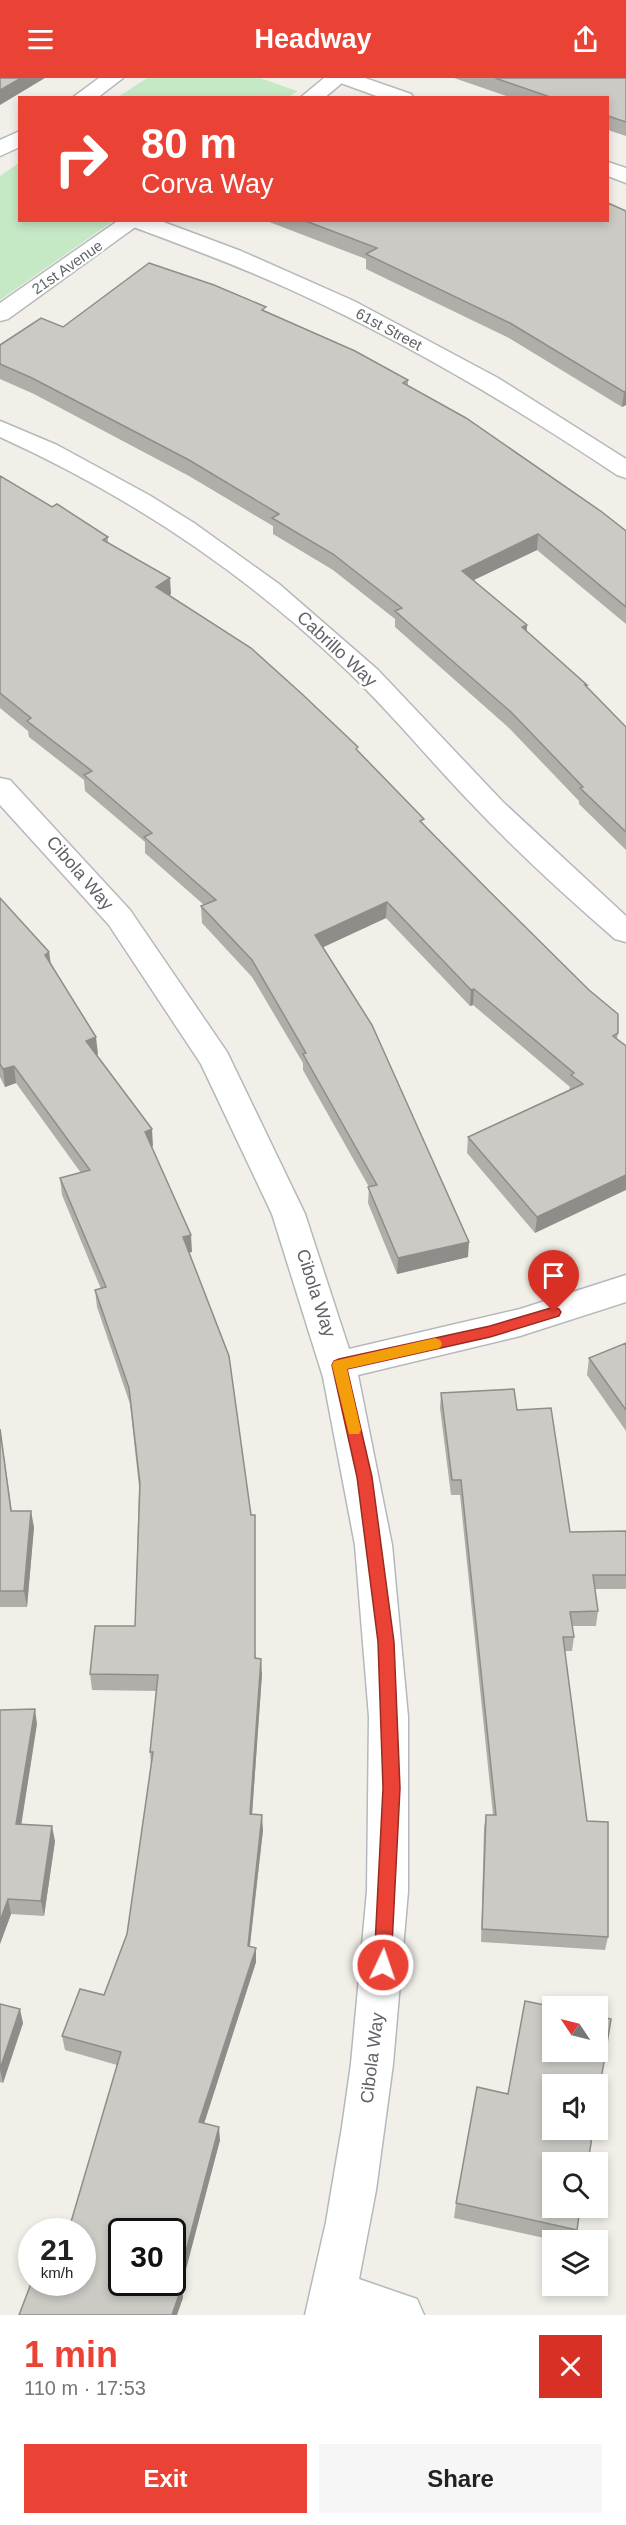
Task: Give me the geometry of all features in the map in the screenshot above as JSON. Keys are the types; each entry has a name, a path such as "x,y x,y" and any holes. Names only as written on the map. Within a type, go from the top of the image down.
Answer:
{"street":[{"path":"85,96 113,78"},
{"path":"313,96 338,78"},
{"path":"345,78 398,96"},
{"path":"0,150 18,138"},
{"path":"609,169 626,176"},
{"name":"21st Avenue","path":"0,314 132,222"},
{"name":"61st Street","path":"140,222 247,262 359,313 469,371 626,470"},
{"name":"Cabrillo Way","path":"0,428 34,442 106,480 176,522 291,606 352,660 494,810 626,932"},
{"name":"Cibola Way","path":"0,787 68,856 144,949 199,1031 248,1121 282,1194 321,1300 339,1365 364,1477 386,1642 392,1788 382,1988 359,2162 330,2304"},
{"path":"339,1365 490,1332 596,1300 626,1288"},
{"path":"330,2304 401,2315"}],"green space":[{"path":"147,78 260,78 297,91 291,96 120,96"},
{"path":"18,164 18,222 112,222 0,300 0,176"}],"building":[{"path":"0,78 21,78 0,90"},
{"path":"495,78 626,78 626,122 609,116 609,96 547,96"},
{"path":"609,203 626,211 626,391 624,392 510,323 366,254 377,248 308,222 609,222"},
{"path":"149,263 214,285 266,307 262,310 355,351 408,380 403,383 466,418 626,531 626,607 538,534 462,571 527,625 522,627 587,685 585,685 626,727 626,832 580,788 583,787 511,712 395,611 402,608 333,554 272,518 279,514 189,460 32,378 0,364 0,345 41,318 63,327"},
{"path":"0,476 52,507 57,504 108,537 103,540 170,578 156,587 251,648 358,747 356,749 424,819 420,821 589,990 618,1014 618,1033 613,1036 626,1046 626,1175 537,1217 468,1137 583,1084 571,1075 574,1073 474,989 471,990 387,902 315,935 372,1025 469,1242 398,1258 368,1187 377,1185 303,1054 306,1053 252,960 201,906 216,900 144,837 152,833 84,775 92,771 27,721 31,718 0,693"},
{"path":"0,898 49,952 45,955 96,1037 86,1041 152,1129 145,1132 191,1235 183,1237 229,1356 251,1515 255,1515 255,1658 261,1659 250,1814 262,1815 248,1946 256,1948 199,2122 219,2127 186,2251 186,2218 108,2218 108,2296 179,2296 172,2315 19,2315 26,2296 96,2296 96,2218 72,2218 121,2052 62,2036 80,1989 104,1995 127,1934 153,1752 150,1752 158,1675 90,1674 95,1626 135,1626 140,1484 129,1388 95,1290 106,1287 60,1178 90,1170 14,1066 3,1069 0,1064"},
{"path":"626,1343 626,1410 589,1358"},
{"path":"514,1389 517,1410 551,1408 570,1532 626,1531 626,1575 593,1575 598,1611 570,1612 574,1637 563,1637 587,1821 608,1822 608,1937 482,1929 486,1815 496,1815 461,1480 452,1480 441,1393"},
{"path":"0,1429 11,1511 31,1511 24,1591 0,1591"},
{"path":"35,1709 16,1824 52,1826 41,1901 8,1899 0,1921 0,1710"},
{"path":"525,2001 542,2005 542,2062 604,2062 602,2074 542,2074 542,2140 591,2140 590,2152 542,2152 542,2218 579,2218 577,2230 456,2203 477,2087 508,2094"},
{"path":"0,2004 20,2009 0,2069"},
{"path":"608,2018 611,2019 608,2037"}],"slow traffic":[{"path":"354,1430 339,1365 435,1344"}],"route":[{"path":"383,1965 392,1788 386,1642 364,1477 339,1365 490,1332 554,1312"}]}
